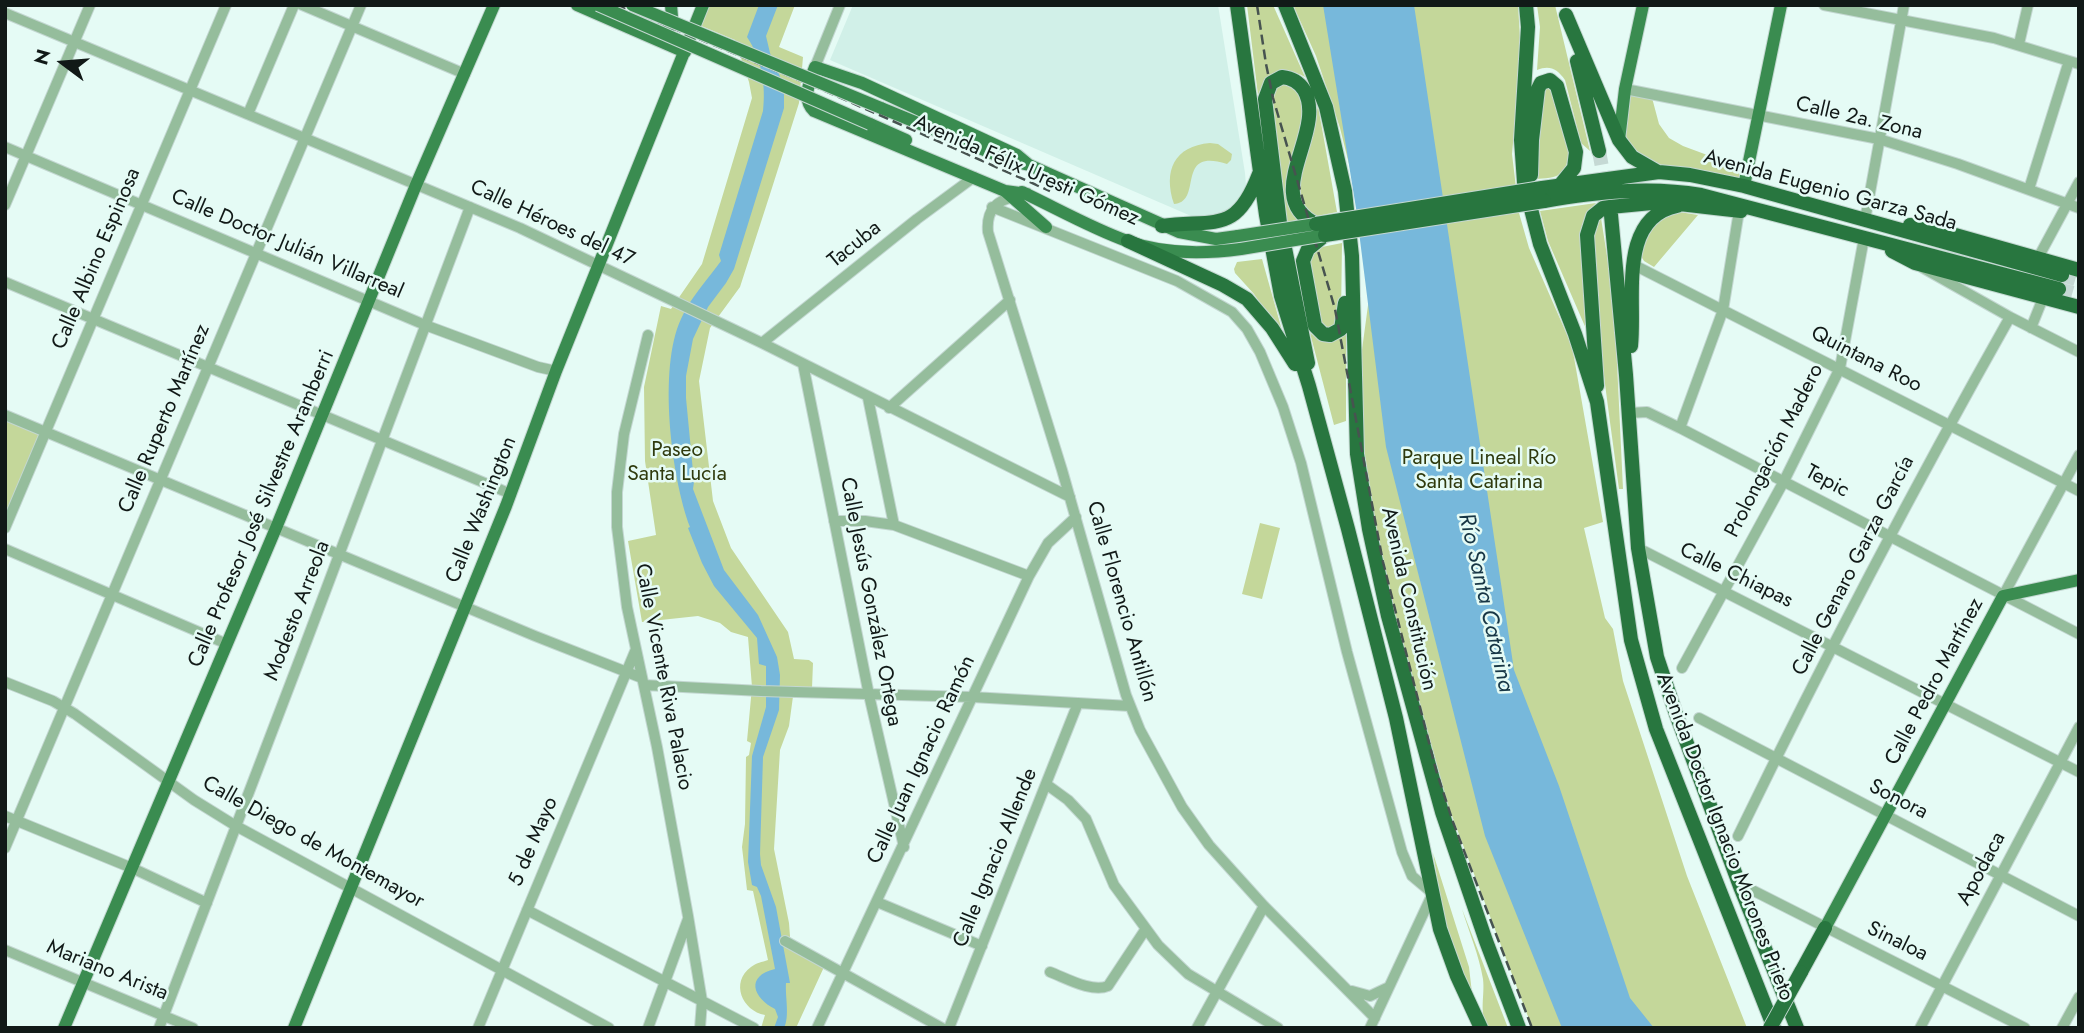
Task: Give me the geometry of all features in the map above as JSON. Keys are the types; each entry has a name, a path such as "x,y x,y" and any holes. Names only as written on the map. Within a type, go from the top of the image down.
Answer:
{"highway":[{"name":"Avenida Constitución","path":"1237,5 1260,172 1281,296 1309,386 1401,739 1431,894 1457,976 1481,1028"},
{"name":"Avenida Constitución","path":"1285,5 1317,81 1345,191 1352,256 1357,454 1369,529 1388,616 1432,779 1486,942 1519,1028"},
{"name":"Avenida Doctor Ignacio Morones Prieto","path":"1526,5 1528,27 1521,153 1524,182 1534,225 1576,334 1597,402 1626,612 1641,681 1772,1028"},
{"path":"1565,10 1619,140 1632,157 1659,172"},
{"path":"1565,10 1599,151"},
{"path":"1309,386 1305,344 1273,181 1265,99 1267,90 1277,79 1287,77 1298,83 1309,105 1293,197 1299,212 1321,230 1303,261 1315,326 1323,334 1329,335 1341,329 1352,256"},
{"path":"1534,225 1532,140 1538,89 1545,80 1550,80 1557,86 1576,152 1574,168 1561,184"},
{"path":"1162,226 1216,222 1235,215 1248,201 1260,172"},
{"name":"Avenida Eugenio Garza Sada","path":"1659,172 1690,174 1744,186 1865,220 2060,282 1883,244 1701,195 1654,189 1543,194 1561,184 1659,172"},
{"name":"Avenida Félix Uresti Gómez","path":"1321,230 1543,194"},
{"path":"1597,402 1588,242 1590,223 1597,212 1611,207 1652,201 1739,211 1756,208"},
{"path":"1626,375 1633,319 1637,240 1646,224 1660,212 1681,205"},
{"name":"Avenida Doctor Ignacio Morones Prieto","path":"1611,215 1638,548 1646,606 1665,685 1741,889 1797,1028"},
{"path":"1888,227 1921,226 2079,270"},
{"path":"1128,242 1223,285 1247,299 1272,328 1309,386"},
{"path":"1883,244 1915,263 2079,307"},
{"path":"1772,1028 1825,928"}],"main road":[{"name":"Calle Profesor José Silvestre Aramberri","path":"64,1028 276,528 416,185 494,5"},
{"path":"577,5 685,52"},
{"name":"Avenida Félix Uresti Gómez","path":"598,5 1007,190 1027,194 1128,242 1213,253 1239,242 1321,230"},
{"name":"Avenida Félix Uresti Gómez","path":"632,5 1011,161 1029,165 1162,226 1197,237 1239,242"},
{"path":"654,40 667,33 671,5"},
{"name":"Calle Washington","path":"294,1028 349,887 511,494 556,371 703,5"},
{"path":"1619,140 1625,89 1643,5"},
{"path":"1744,186 1781,5"},
{"path":"1029,165 1017,155 875,89 815,67 807,98 814,111 1007,190 1046,227"},
{"path":"2003,596 2075,581"},
{"path":"2020,605 2022,600 2064,590 2075,581"},
{"name":"Calle Pedro Martínez","path":"1825,928 2003,596"}],"street":[{"path":"5,205 90,5"},
{"name":"Calle Albino Espinosa","path":"5,528 226,5"},
{"path":"248,114 294,5"},
{"path":"302,5 466,74"},
{"name":"Calle Ruperto Martínez","path":"5,848 362,5"},
{"path":"815,67 840,5"},
{"path":"1824,5 2019,44 2074,62 2029,189"},
{"path":"1865,220 1904,5"},
{"path":"2019,44 2028,5"},
{"name":"Calle Héroes del 47","path":"5,13 470,207 599,265 803,363 868,398 1070,497"},
{"name":"Calle 2a. Zona","path":"1625,89 1879,139 2079,208"},
{"name":"Calle Doctor Julián Villarreal","path":"5,147 425,325 538,367 556,371"},
{"name":"Tacuba","path":"762,344 917,219 974,177"},
{"path":"2038,258 2079,182"},
{"path":"1007,190 992,207 1200,292 1232,312 1260,352 1283,407 1301,463 1347,652 1402,852 1412,876 1431,894 1372,1023"},
{"name":"Modesto Arreola","path":"159,1028 470,207"},
{"name":"Calle Florencio Antillón","path":"992,207 987,222 988,232 1076,517 1130,706 1159,765 1196,827 1264,906 1343,986 1372,1023"},
{"path":"1680,428 1723,310 1739,211"},
{"name":"Prolongación Madero","path":"1682,668 1784,481 1840,368 1864,239"},
{"path":"1915,263 2010,317 2079,352"},
{"name":"Quintana Roo","path":"1634,265 2079,491"},
{"path":"5,282 511,494"},
{"path":"2032,328 2043,298"},
{"path":"889,408 1010,300"},
{"name":"Calle Genaro Garza García","path":"1738,836 1950,424 2010,317"},
{"name":"Calle Vicente Riva Palacio","path":"648,335 626,421 617,492 621,566 688,916 702,1001 700,1028"},
{"name":"Calle Jesús González Ortega","path":"803,363 869,695 904,847"},
{"path":"868,398 894,525"},
{"name":"Tepic","path":"1629,413 1647,412 1680,428 2079,634"},
{"path":"5,415 625,672 643,682 761,691 972,696 1130,706"},
{"name":"Calle Pedro Martínez","path":"2003,596 2079,455"},
{"name":"Calle Juan Ignacio Ramón","path":"817,1028 1029,576 1048,543 1076,517"},
{"path":"834,521 894,525 1029,576"},
{"name":"Calle Chiapas","path":"1638,548 2079,772"},
{"path":"5,549 227,644"},
{"name":"5 de Mayo","path":"478,1028 636,649"},
{"name":"Calle Diego de Montemayor","path":"5,682 64,707 168,782 236,825 610,1028"},
{"name":"Calle Ignacio Allende","path":"949,1028 1078,703"},
{"name":"Sonora","path":"1699,718 2079,916"},
{"name":"Apodaca","path":"1920,1028 2079,727"},
{"path":"1046,783 1086,819 1114,885 1145,930 1188,974 1278,1028"},
{"path":"5,816 207,903"},
{"name":"Sinaloa","path":"1752,890 2025,1028"},
{"path":"877,902 982,946"},
{"path":"1197,1028 1264,906"},
{"path":"527,910 754,1028"},
{"path":"648,1028 688,916"},
{"path":"1050,972 1102,989 1108,986 1145,930"},
{"path":"785,941 942,1028"},
{"name":"Mariano Arista","path":"5,950 193,1028"},
{"path":"1343,986 1366,996 1375,995 1389,987"},
{"path":"2062,1028 2079,997"}],"shaded area":[{"path":"853,5 1218,5 1245,173 1246,186 1242,198 1223,217 1198,219 830,60"}],"green space":[{"name":"Paseo Santa Lucía","path":"707,5 795,5 779,47 803,57 799,103 771,191 740,287 710,328 699,381 713,501 731,548 788,632 794,659 809,660 813,663 812,688 794,689 789,726 780,750 774,849 789,923 791,950 824,967 796,1028 761,1028 765,1015 750,1008 740,988 741,980 751,967 768,960 753,891 747,890 742,847 746,757 749,755 751,743 747,741 752,687 748,637 698,616 642,622 628,541 656,535 645,461 644,387 661,306 671,309 702,264 752,98 735,40 699,25"},
{"path":"1247,5 1273,5 1305,77 1290,72 1277,74 1267,81 1258,95"},
{"name":"Parque Lineal Río Santa Catarina","path":"1293,5 1518,5 1521,54 1512,154 1519,213 1529,248 1572,346 1603,522 1584,528 1605,618 1613,629 1623,681 1687,876 1747,1028 1533,1028 1443,792 1400,643 1367,492 1357,387 1371,283 1353,180 1340,128 1316,56"},
{"path":"1537,5 1555,5 1590,151 1581,143 1565,80 1553,69 1537,70 1540,27"},
{"path":"1282,82 1294,86 1304,105 1288,202 1297,220 1283,223 1271,92"},
{"path":"1551,87 1568,144 1567,165 1557,176 1536,179 1543,88"},
{"path":"1625,89 1651,94 1659,124 1669,138 1718,159 1746,175 1744,186 1669,173 1627,152 1620,117"},
{"path":"1318,106 1337,212 1317,216 1304,209 1299,191"},
{"path":"1210,143 1218,144 1232,154 1231,160 1227,164 1211,161 1201,163 1195,169 1187,195 1183,201 1174,204 1170,181 1174,162 1188,149"},
{"path":"1596,203 1582,225 1590,338 1548,241 1540,211"},
{"path":"1673,211 1698,215 1654,267 1641,256 1645,231"},
{"path":"1601,218 1614,300 1623,489 1619,489 1598,323 1595,223"},
{"path":"1342,243 1341,315 1339,323 1330,329 1320,323 1307,257 1312,249"},
{"path":"1262,259 1285,341 1254,294 1235,273 1237,262"},
{"path":"1310,333 1328,341 1337,340 1346,334 1346,421 1334,425"},
{"path":"5,415 45,432 5,528"},
{"path":"1260,523 1280,528 1262,599 1242,594"},
{"path":"1433,853 1469,967 1472,993 1451,942"},
{"path":"1462,909 1508,1028 1487,1028 1483,1016 1481,970"}],"water":[{"path":"759,5 778,5 766,36 784,86 784,108 734,269 708,307 693,339 686,376 686,398 693,489 724,570 758,615 777,657 780,675 779,710 763,757 760,854 761,865 776,907 790,983 786,983 787,1012 784,1028 774,1028 778,1017 775,1009 757,993 756,982 759,977 775,969 761,896 757,887 752,885 748,862 752,756 766,707 766,666 759,664 757,638 714,586 688,528 690,527 677,480 673,452 669,393 674,340 681,319 721,261 719,255 763,111 762,73 747,37"},
{"name":"Río Santa Catarina","path":"1323,5 1414,5 1514,670 1559,786 1630,998 1654,1028 1562,1028 1485,836 1386,447 1356,208"}],"tunnel":[{"path":"1599,151 1606,189"},
{"path":"2062,275 2079,280"},
{"path":"2059,289 2079,295"}],"railway":[{"path":"616,5 823,90 1050,191"},
{"path":"1257,5 1273,98 1335,309 1383,562 1436,770 1453,822 1532,1028"}]}
